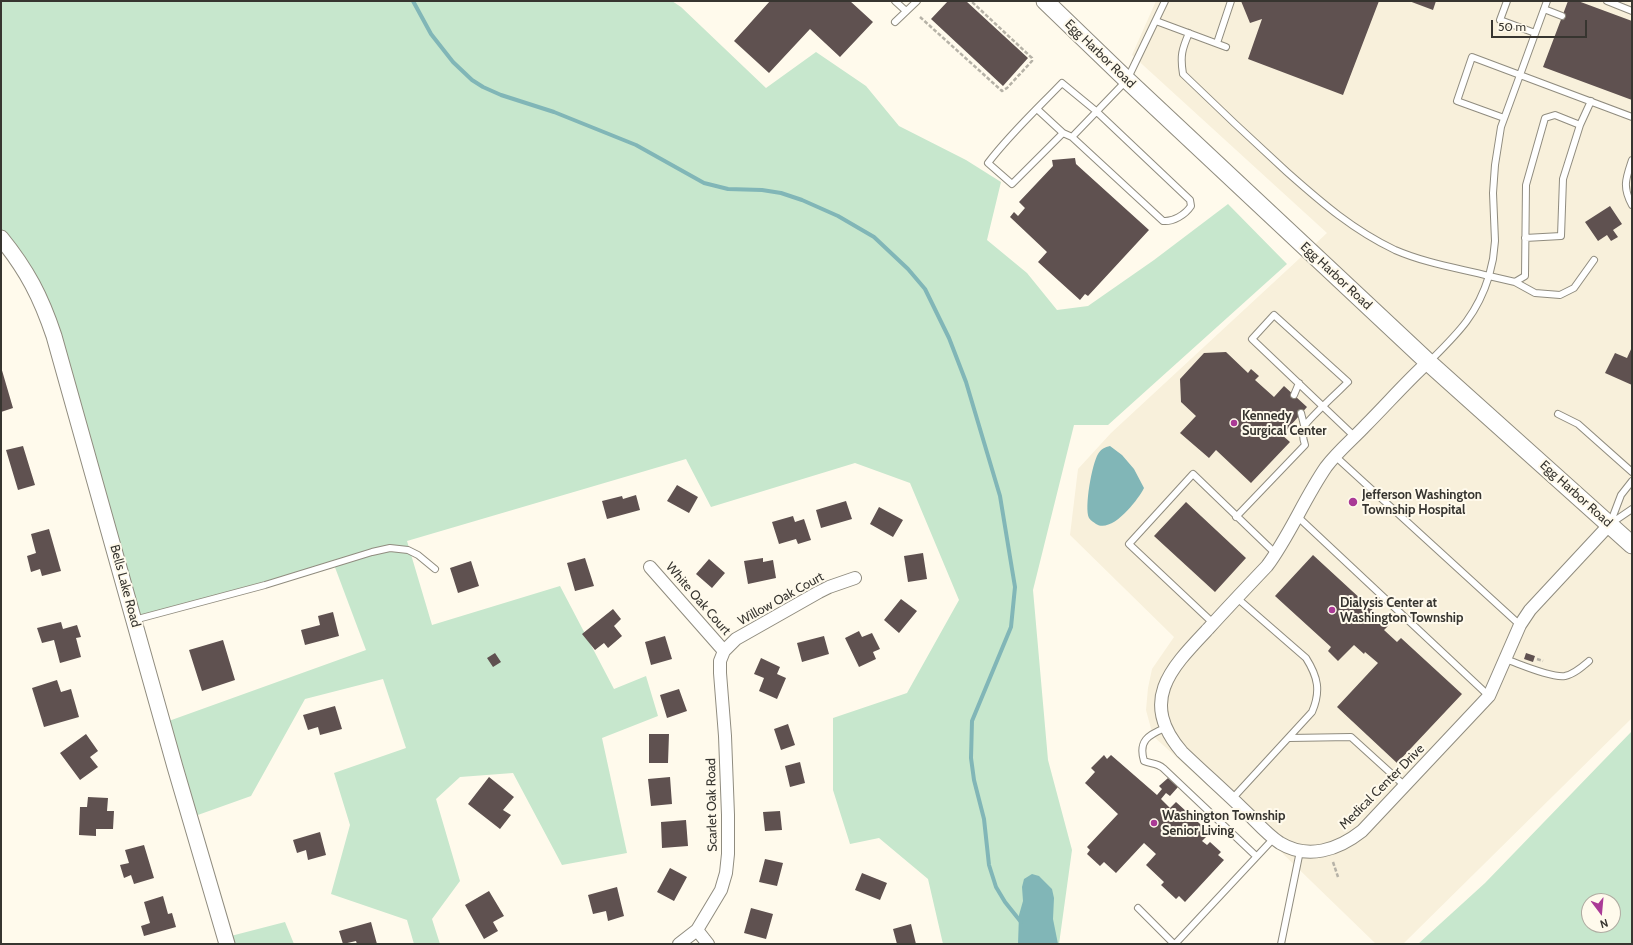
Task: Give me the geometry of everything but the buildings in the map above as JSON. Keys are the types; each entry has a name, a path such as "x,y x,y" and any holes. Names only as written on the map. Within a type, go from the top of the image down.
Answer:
{"main road":[{"name":"Egg Harbor Road","path":"1045,1 1127,80 1428,362 1632,545"}],"street":[{"name":"Bells Lake Road","path":"1,238 30,278 49,320 67,378 134,620 227,944"},
{"name":"Medical Center Drive","path":"1428,362 1406,382 1365,427 1335,456 1319,478 1276,554 1181,658 1167,678 1161,704 1165,728 1171,739 1182,752 1274,838 1286,846 1300,851 1322,851 1344,844 1362,831 1489,696 1520,626 1536,602 1610,524"},
{"name":"White Oak Court","path":"650,567 724,651"},
{"name":"Willow Oak Court","path":"724,651 736,639 819,592 855,578"},
{"name":"Scarlet Oak Road","path":"679,944 697,930 721,890 726,873 728,854 728,815 725,736 720,673 720,661 724,651"},
{"path":"697,930 708,944"}],"lane":[{"path":"895,1 906,11"},
{"path":"895,22 916,1"},
{"path":"1072,137 1127,80 1165,1"},
{"path":"1217,43 1232,1"},
{"path":"1507,1 1500,20 1535,33"},
{"path":"1428,362 1454,337 1470,318 1483,294 1489,276 1495,241 1493,193 1495,165 1501,127 1547,1"},
{"path":"1607,1 1632,11"},
{"path":"1544,9 1562,16"},
{"path":"1156,21 1226,47"},
{"path":"1189,33 1182,49 1181,61 1183,74 1249,137 1336,215 1371,238 1418,259 1515,282 1535,293 1560,295 1574,288 1594,260"},
{"path":"1504,118 1457,101 1472,57 1632,117"},
{"path":"1037,109 1063,133 1072,137 1163,221 1168,222 1174,220 1191,206 1190,200 1096,111 1062,84 1037,109 999,148 988,162 1012,184 1063,133"},
{"path":"1525,238 1561,236 1563,179 1580,125 1591,101"},
{"path":"1515,282 1525,276 1526,185 1545,118 1555,115 1580,125"},
{"path":"1632,160 1625,181 1627,196 1632,205"},
{"path":"1304,425 1323,406 1348,382 1274,315 1252,339 1323,406 1354,436"},
{"path":"1294,396 1298,383"},
{"path":"1236,517 1305,446 1302,436 1304,425 1301,414"},
{"path":"1558,414 1578,424 1632,472"},
{"path":"1335,456 1520,626"},
{"path":"1213,623 1129,544 1194,474 1236,517 1276,554"},
{"path":"1610,524 1621,495 1632,481"},
{"path":"1610,524 1632,509"},
{"path":"1298,517 1489,696"},
{"path":"134,620 265,585 372,552 390,548 408,550 418,555 435,570"},
{"path":"1232,799 1312,712 1317,700 1318,688 1311,667 1306,658 1237,598"},
{"path":"1505,659 1555,676 1572,674 1588,661"},
{"path":"1165,728 1148,736 1142,752 1144,761 1151,764 1158,764 1163,768 1256,856"},
{"path":"1289,738 1351,737 1405,786"},
{"path":"1138,908 1175,944 1274,838"},
{"path":"1281,944 1300,851"}],"path":[{"path":"920,17 1000,90 1004,90 1032,61 1032,58 971,1"},
{"path":"1333,862 1338,877"}],"shaded area":[{"name":"Jefferson Washington Township Hospital","path":"1156,1 1632,1 1632,718 1403,944 1376,944 1279,850 1153,736 1146,710 1148,688 1152,669 1174,637 1070,535 1078,469 1111,433 1327,233 1132,55"}],"green space":[{"path":"1,1 672,1 681,7 766,88 816,52 866,86 899,126 966,160 1001,182 987,240 1027,273 1057,310 1088,306 1154,260 1228,204 1287,264 1108,425 1074,425 1033,590 1048,760 1072,850 1059,944 943,944 928,879 879,838 850,844 833,790 833,718 907,693 959,600 910,483 855,463 711,507 686,459 407,541 432,625 560,586 614,689 646,676 658,716 602,738 627,853 562,865 513,773 460,777 436,799 460,881 432,919 440,944 414,944 407,920 331,894 350,825 334,773 406,748 383,679 305,699 251,796 195,816 166,722 366,650 333,562 135,620 34,279 1,235"},
{"path":"1632,731 1632,944 1418,944 1485,883"},
{"path":"285,922 294,944 223,944 227,937"}],"water":[{"path":"1110,446 1122,455 1134,469 1144,488 1124,514 1117,520 1102,526 1096,524 1089,518 1087,505 1091,476 1096,459 1100,451"},
{"path":"1032,874 1039,876 1052,889 1054,898 1053,919 1058,944 1018,944 1019,915 1023,901 1022,887 1024,879"}],"waterway":[{"path":"413,1 431,34 453,62 472,80 483,87 501,95 554,112 636,145 704,183 728,189 762,190 781,193 802,200 838,216 874,237 908,269 925,289 949,338 966,382 1000,496 1015,587 1011,627 972,721 971,758 974,780 984,819 989,865 996,887 1005,902 1021,922"}],"place":[{"name":"Kennedy Surgical Center","path":"1234,423"},
{"name":"Jefferson Washington Township Hospital","path":"1353,502"},
{"name":"Dialysis Center at Washington Township","path":"1332,610"},
{"name":"Washington Township Senior Living","path":"1154,823"}]}
